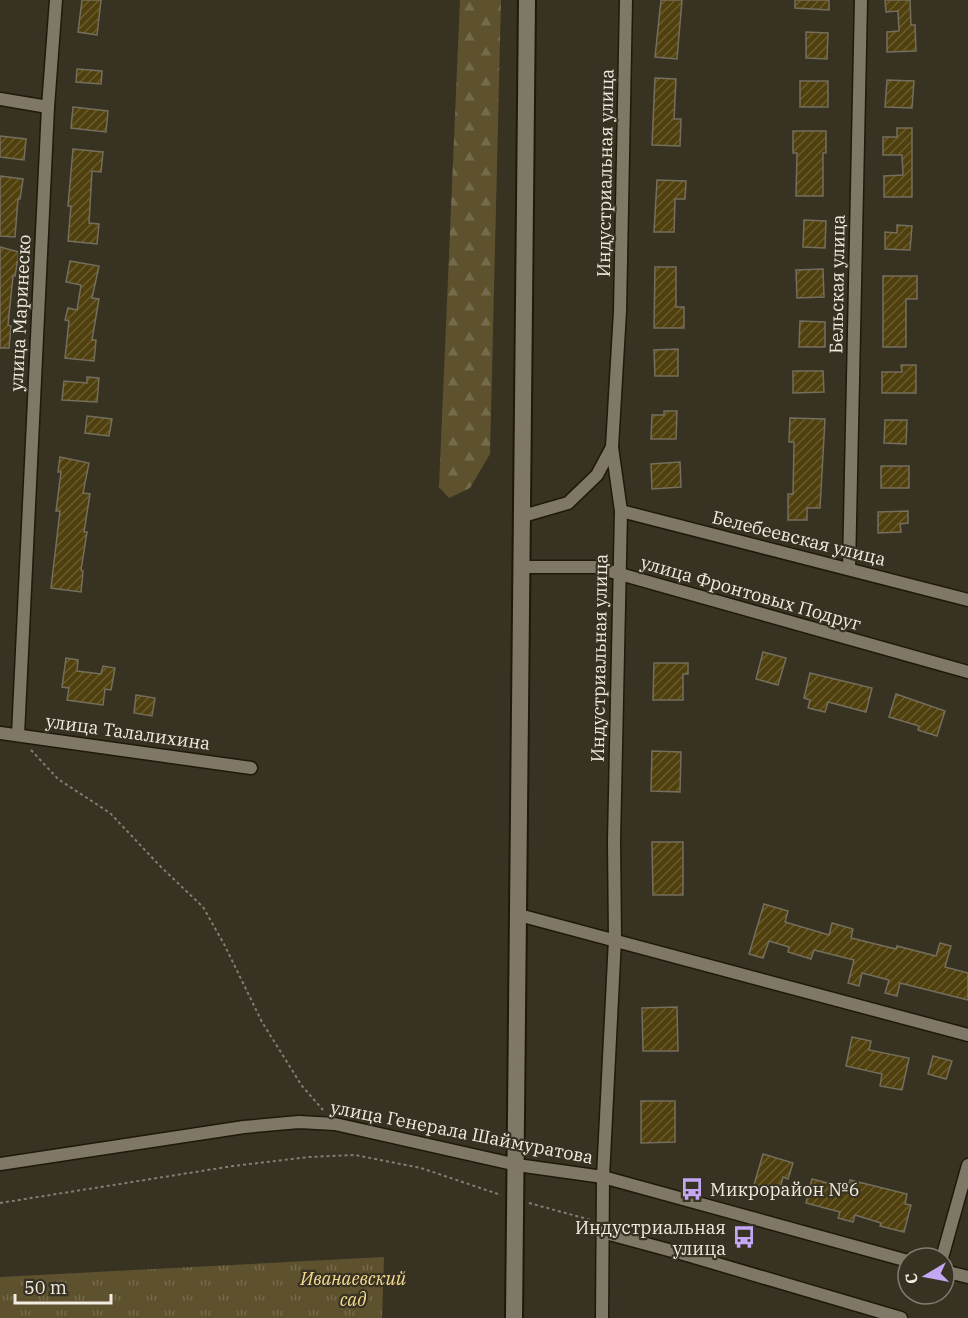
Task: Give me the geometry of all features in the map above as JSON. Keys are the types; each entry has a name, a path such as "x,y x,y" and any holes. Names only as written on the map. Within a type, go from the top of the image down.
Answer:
{"street":[{"name":"улица Маринеско","path":"18,735 48,107 56,0"},
{"path":"514,1318 517,1200 527,0"},
{"name":"Индустриальная улица","path":"602,1318 603,1178 615,939 614,841 621,511 612,447 620,311 627,0"},
{"name":"Бельская улица","path":"849,569 861,0"},
{"path":"0,99 48,107"},
{"path":"523,516 568,503 597,475 612,447"},
{"name":"Белебеевская улица","path":"621,511 968,600"},
{"name":"улица Фронтовых Подруг","path":"522,567 595,567 968,672"},
{"name":"улица Талалихина","path":"0,733 251,768"},
{"path":"519,915 968,1035"},
{"name":"улица Генерала Шаймуратова","path":"0,1164 244,1127 299,1122 335,1124 517,1165 603,1178 896,1258"},
{"path":"945,1246 968,1166"},
{"path":"602,1228 902,1318"}],"path":[{"path":"18,735 58,779 110,813 203,907 262,1022 302,1086 335,1124"},
{"path":"0,1203 233,1166 309,1157 355,1155 421,1168 602,1228"}],"green space":[{"path":"460,0 501,0 490,454 470,488 449,498 439,487"},
{"name":"Иванаевский сад","path":"384,1257 382,1318 0,1318 0,1277"}],"building":[{"path":"82,0 101,0 97,35 78,32"},
{"path":"661,0 682,0 677,59 655,57"},
{"path":"795,0 829,0 829,10 795,8"},
{"path":"885,0 910,0 911,25 915,25 916,51 887,52 887,32 899,31 898,11 886,12"},
{"path":"806,32 828,33 827,59 806,58"},
{"path":"77,69 102,71 101,84 76,82"},
{"path":"655,78 676,79 674,119 681,119 680,146 652,145"},
{"path":"887,80 914,81 912,108 885,107"},
{"path":"800,81 828,81 828,107 800,107"},
{"path":"73,107 108,111 106,132 71,128"},
{"path":"897,128 912,128 912,197 884,197 884,176 903,175 902,155 883,155 883,137 897,137"},
{"path":"793,131 826,131 826,153 823,153 823,196 796,196 797,153 793,153"},
{"path":"0,136 26,139 24,160 0,157"},
{"path":"73,149 103,152 101,172 92,171 89,223 99,224 97,244 68,241 71,206 68,206"},
{"path":"0,176 23,179 20,199 18,199 15,237 0,236"},
{"path":"657,180 686,181 685,199 675,199 674,232 654,232"},
{"path":"804,220 826,221 825,248 803,247"},
{"path":"897,225 912,226 910,250 885,249 885,232 897,233"},
{"path":"0,247 19,252 15,276 13,276 8,325 11,326 9,348 0,348"},
{"path":"70,261 99,266 92,298 99,299 92,340 96,340 94,361 65,358 69,321 65,320 68,308 77,310 81,285 66,282"},
{"path":"655,267 676,267 676,307 684,307 684,328 654,328"},
{"path":"823,269 824,297 797,298 796,270"},
{"path":"883,276 917,276 917,299 906,299 906,347 883,347"},
{"path":"800,321 825,322 825,347 799,347"},
{"path":"678,349 678,376 655,376 654,350"},
{"path":"901,365 916,365 916,393 882,393 882,372 902,372"},
{"path":"793,371 823,371 824,392 793,393"},
{"path":"87,377 99,378 97,402 62,400 64,381 87,383"},
{"path":"664,411 677,411 676,439 651,439 652,415 664,415"},
{"path":"87,416 112,419 109,436 85,433"},
{"path":"790,418 825,419 820,508 807,508 807,520 788,520 788,494 793,494 794,442 789,442"},
{"path":"885,420 907,420 906,444 884,443"},
{"path":"60,457 89,463 83,493 90,494 84,532 87,532 81,570 83,571 81,592 51,588 60,511 56,511 61,472 58,472"},
{"path":"680,462 681,487 652,489 651,464"},
{"path":"881,466 909,466 909,488 881,488"},
{"path":"908,511 908,523 900,524 901,532 878,533 878,512"},
{"path":"763,652 786,658 778,685 756,679"},
{"path":"66,658 78,660 77,671 101,674 103,666 115,668 111,690 105,689 103,705 67,700 69,688 62,687"},
{"path":"654,663 688,663 688,674 683,674 683,700 653,700"},
{"path":"810,673 872,688 866,712 828,702 825,712 808,708 810,700 804,698"},
{"path":"896,694 945,711 937,736 918,730 919,726 889,717"},
{"path":"136,695 155,698 152,716 134,713"},
{"path":"652,751 681,752 680,792 651,791"},
{"path":"652,842 683,842 683,895 653,895"},
{"path":"764,904 788,911 785,922 829,935 832,923 853,929 851,938 896,949 897,946 936,956 940,943 951,946 945,967 968,973 968,1000 900,983 897,996 885,993 889,980 862,973 859,986 848,983 854,960 814,950 811,959 788,952 789,947 769,941 763,958 749,954"},
{"path":"677,1007 678,1051 643,1051 642,1008"},
{"path":"852,1037 871,1041 869,1050 909,1058 902,1090 880,1086 882,1074 846,1066"},
{"path":"933,1056 952,1061 946,1079 928,1074"},
{"path":"641,1101 675,1101 675,1142 641,1143"},
{"path":"763,1154 793,1163 788,1179 783,1177 779,1192 754,1185"},
{"path":"812,1179 847,1188 850,1180 907,1194 905,1204 911,1205 904,1232 880,1226 881,1223 855,1215 853,1222 838,1218 840,1212 806,1203"}],"place":[{"name":"Микрорайон №6","path":"692,1189"},
{"name":"Индустриальная улица","path":"744,1237"}]}
